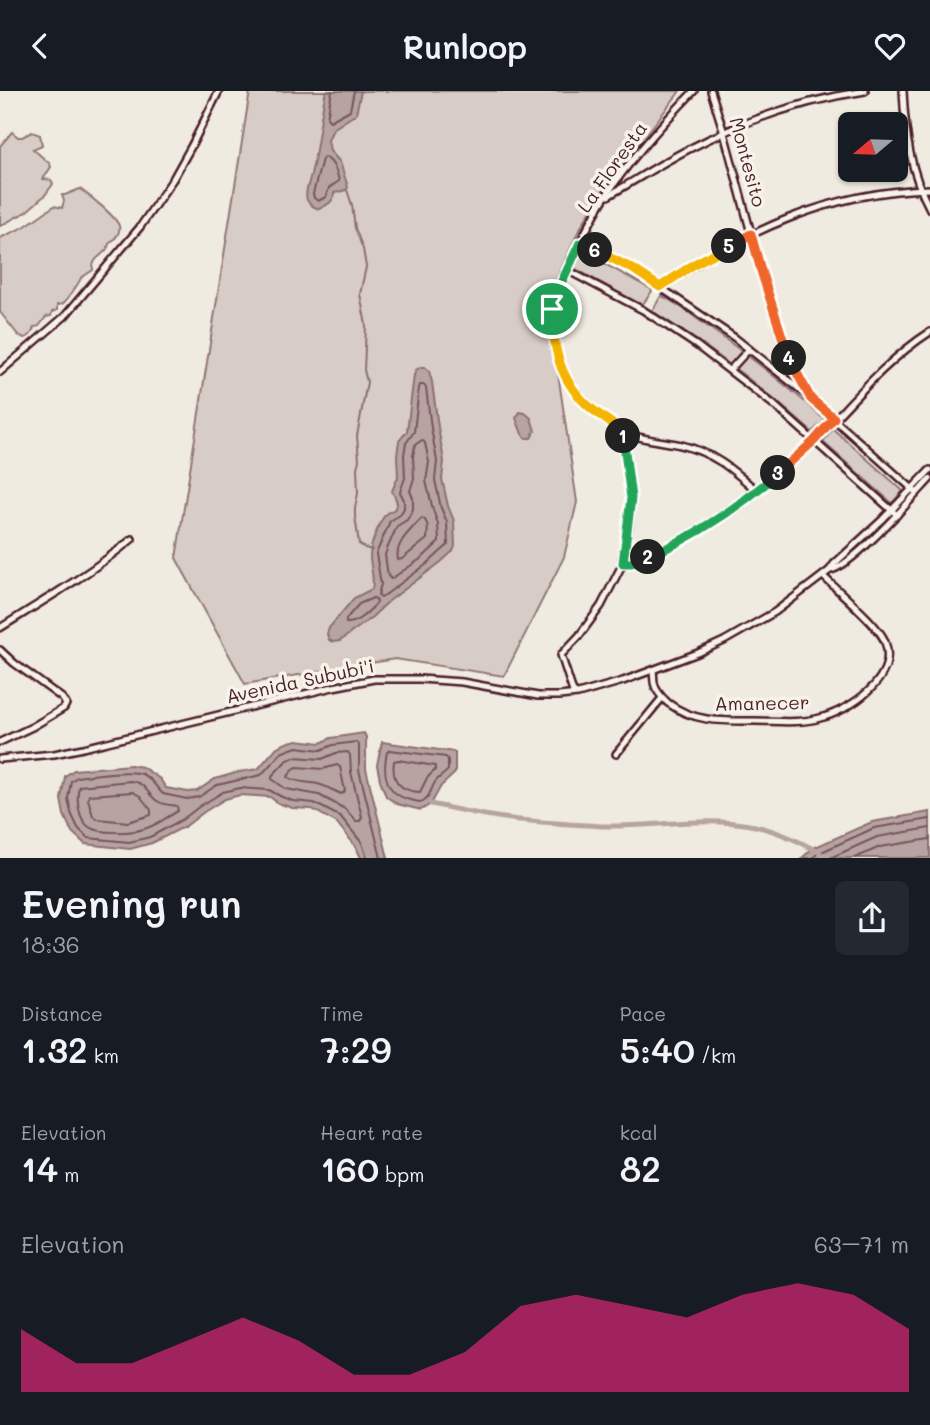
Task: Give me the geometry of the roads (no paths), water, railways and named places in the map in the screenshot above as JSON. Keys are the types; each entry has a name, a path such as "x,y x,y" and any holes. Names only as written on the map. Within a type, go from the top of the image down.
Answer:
{"street":[{"path":"0,372 65,316 140,226 173,179 219,91"},
{"name":"La Floresta","path":"623,432 590,407 574,390 556,355 552,309 567,270 605,197 659,127 694,91"},
{"name":"Montesito","path":"710,91 786,353 811,399"},
{"path":"605,197 724,132 777,111 829,97 866,91"},
{"path":"903,91 912,162 920,189 930,209"},
{"path":"660,287 696,263 771,224 839,201 892,190 930,189"},
{"path":"580,243 633,269 749,349 834,418 914,490"},
{"path":"567,270 647,313 730,370 774,405 895,512"},
{"path":"623,563 639,561 700,530 757,491 814,441 869,383 930,332"},
{"path":"730,370 749,349"},
{"path":"578,694 573,692 561,655 601,606 623,563 631,498 623,432 682,445 716,458 757,491"},
{"name":"Avenida Sububi'i","path":"0,759 83,748 374,679 420,678 462,682 538,696 559,697 602,688 698,653 775,612 860,550 930,470"},
{"name":"Avenida Sububi'i","path":"914,490 930,479"},
{"path":"0,628 132,539"},
{"name":"Amanecer","path":"662,698 693,717 710,721 801,721 819,719 844,709 874,686 885,672 888,654 885,640 875,627 822,576"},
{"path":"0,650 62,698 66,704 64,708 33,727 0,742"},
{"path":"616,754 662,698 655,687 653,670"}],"water":[{"path":"326,91 361,91 356,114 333,129 328,140 330,151 340,162 348,187 334,193 331,201 319,209 309,203 306,194"},
{"path":"421,367 429,371 432,382 444,461 442,479 454,521 455,546 441,562 372,617 340,641 333,642 327,634 329,628 354,598 372,589 370,550 382,519 397,505 392,491 398,477 399,441 407,431 414,375"},
{"path":"520,412 531,418 535,431 531,438 522,434 516,418"},
{"path":"364,733 366,769 388,858 361,858 337,823 312,809 292,808 270,797 240,795 225,799 186,826 152,843 130,849 85,844 72,832 64,815 61,799 65,776 74,770 131,765 142,767 160,779 166,788 197,791 215,779 258,769 277,747 289,742 297,740 321,743 331,738"},
{"path":"382,742 455,752 455,773 441,786 431,804 421,810 397,804 386,796 380,780 377,765"},
{"path":"930,812 930,858 802,858 813,848 872,822"}],"waterway":[{"path":"347,190 366,267 360,294 366,325 364,370 367,382 357,436 359,460 355,516 359,544 372,550"},
{"path":"431,804 495,817 555,823 606,826 737,823 784,835 828,858"}]}
